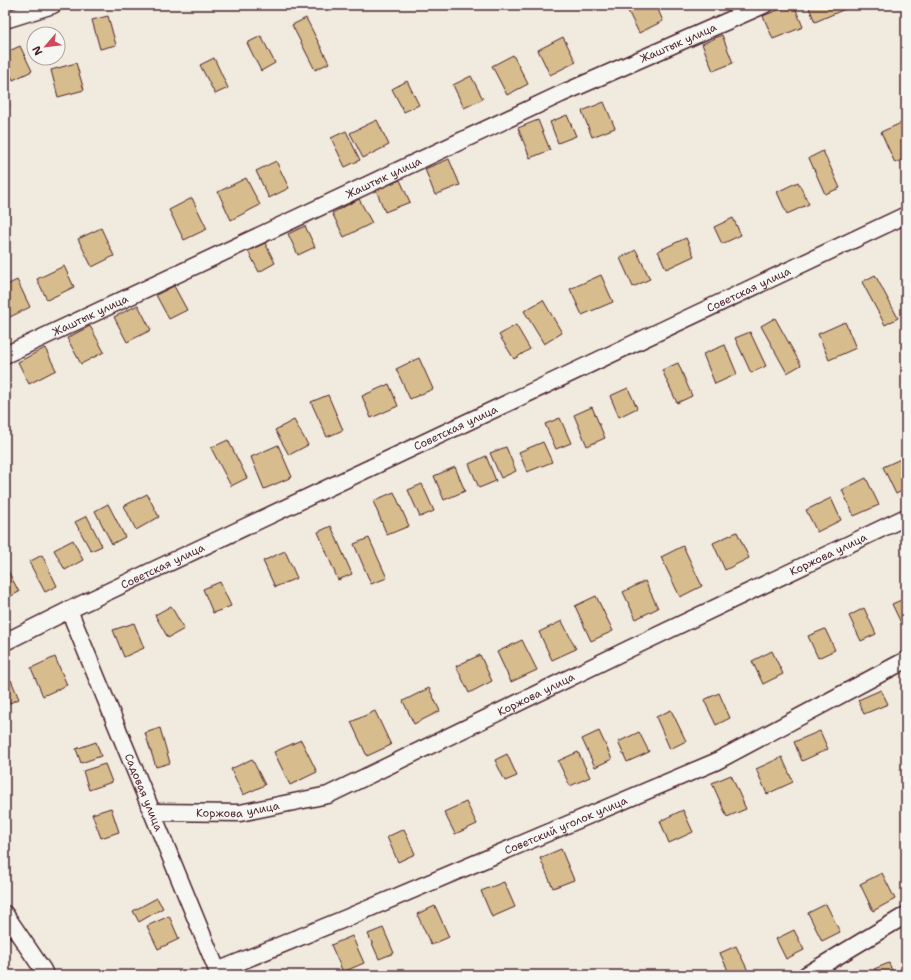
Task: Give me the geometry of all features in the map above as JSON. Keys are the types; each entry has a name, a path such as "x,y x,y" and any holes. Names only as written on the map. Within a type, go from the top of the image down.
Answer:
{"street":[{"path":"5,20 53,5"},
{"name":"Жаштык улица","path":"5,355 561,94 764,5"},
{"name":"Советская улица","path":"5,642 69,610 906,215"},
{"name":"Коржова улица","path":"152,812 240,813 328,795 906,517"},
{"name":"Садовая улица","path":"69,610 218,973"},
{"name":"Советский уголок улица","path":"218,973 715,762 906,660"},
{"path":"5,914 45,975"},
{"path":"806,975 906,915"}],"building":[{"path":"625,5 656,5 663,21 639,33"},
{"path":"680,5 692,5 682,10"},
{"path":"790,5 794,5 803,27 773,39 763,16"},
{"path":"808,5 844,5 845,9 815,22"},
{"path":"108,16 116,45 100,49 92,20"},
{"path":"306,18 329,63 315,70 292,25"},
{"path":"722,35 733,63 713,71 702,44"},
{"path":"261,36 275,63 261,71 247,43"},
{"path":"563,37 576,62 550,75 538,50"},
{"path":"20,46 26,58 26,66 30,66 32,71 13,80 5,63 5,53"},
{"path":"513,55 528,84 507,95 492,66"},
{"path":"214,58 228,88 215,94 200,65"},
{"path":"76,63 84,90 58,97 51,70"},
{"path":"471,76 483,99 464,108 453,85"},
{"path":"407,81 419,105 404,112 392,89"},
{"path":"5,95 10,106 5,109"},
{"path":"604,102 615,128 592,137 582,111"},
{"path":"567,115 576,136 558,143 550,122"},
{"path":"377,120 389,145 363,158 350,133"},
{"path":"538,120 550,150 530,158 518,128"},
{"path":"901,123 906,134 906,158 895,163 881,132"},
{"path":"346,131 360,160 345,167 331,138"},
{"path":"823,151 840,188 825,194 809,158"},
{"path":"449,159 460,185 435,195 425,169"},
{"path":"276,161 289,188 269,198 256,171"},
{"path":"246,178 260,205 231,220 218,192"},
{"path":"400,180 410,202 385,212 376,190"},
{"path":"798,182 809,204 787,214 777,192"},
{"path":"192,198 207,229 184,240 169,210"},
{"path":"359,199 372,223 344,237 332,213"},
{"path":"733,218 741,235 722,244 714,227"},
{"path":"305,226 315,247 298,255 288,234"},
{"path":"101,228 114,256 92,267 78,239"},
{"path":"686,238 694,256 666,269 658,251"},
{"path":"265,243 275,263 259,272 248,251"},
{"path":"636,250 650,279 633,287 620,258"},
{"path":"64,266 74,287 47,300 37,279"},
{"path":"601,275 613,302 582,315 570,289"},
{"path":"875,275 898,318 885,325 862,282"},
{"path":"17,280 30,307 6,319 5,286"},
{"path":"174,286 187,310 169,319 156,295"},
{"path":"543,300 562,333 544,344 524,311"},
{"path":"138,305 151,330 127,342 114,317"},
{"path":"775,318 801,365 787,373 761,326"},
{"path":"845,322 856,348 829,360 818,334"},
{"path":"516,325 530,349 514,359 499,335"},
{"path":"90,326 104,352 81,364 67,338"},
{"path":"750,332 766,366 751,373 735,338"},
{"path":"725,345 737,374 715,384 703,354"},
{"path":"45,348 56,370 29,384 18,362"},
{"path":"419,358 433,389 410,399 396,369"},
{"path":"678,363 692,396 677,403 662,370"},
{"path":"389,384 398,406 371,418 362,396"},
{"path":"628,388 637,408 619,417 610,396"},
{"path":"328,395 343,430 327,437 311,402"},
{"path":"592,407 605,438 587,446 574,415"},
{"path":"560,418 571,443 556,449 545,424"},
{"path":"294,420 308,445 289,455 275,430"},
{"path":"228,440 247,478 231,486 211,448"},
{"path":"543,442 552,462 527,472 519,452"},
{"path":"278,445 292,477 264,489 251,457"},
{"path":"506,447 516,471 501,478 490,453"},
{"path":"486,456 496,481 479,488 469,464"},
{"path":"905,457 906,489 896,494 883,467"},
{"path":"455,467 465,491 444,500 434,476"},
{"path":"866,478 879,505 854,516 842,490"},
{"path":"422,484 434,511 420,517 408,490"},
{"path":"394,492 409,526 387,535 373,501"},
{"path":"147,494 159,517 136,530 124,506"},
{"path":"831,498 841,520 817,532 806,510"},
{"path":"108,504 125,537 112,544 95,511"},
{"path":"87,516 102,546 91,551 75,522"},
{"path":"331,526 352,574 338,580 318,532"},
{"path":"737,532 749,558 725,570 713,543"},
{"path":"369,538 387,578 371,584 354,544"},
{"path":"73,540 83,560 65,570 54,550"},
{"path":"683,546 702,586 680,597 661,557"},
{"path":"285,551 297,578 275,587 263,561"},
{"path":"42,555 57,586 45,592 29,562"},
{"path":"5,567 19,592 5,599"},
{"path":"645,581 658,608 636,619 623,592"},
{"path":"220,582 231,606 213,613 203,589"},
{"path":"596,596 613,631 591,641 575,606"},
{"path":"906,598 906,623 902,625 892,604"},
{"path":"171,606 184,629 168,638 155,615"},
{"path":"864,608 876,634 861,641 849,616"},
{"path":"562,621 576,649 552,660 539,632"},
{"path":"134,623 144,648 124,657 113,630"},
{"path":"825,629 835,650 818,658 808,636"},
{"path":"522,640 537,670 511,682 497,652"},
{"path":"772,651 783,674 763,684 752,661"},
{"path":"480,655 492,681 469,693 456,666"},
{"path":"55,657 67,685 43,696 31,668"},
{"path":"11,680 19,699 5,705 5,682"},
{"path":"429,688 440,711 414,724 403,701"},
{"path":"881,690 888,704 864,714 858,700"},
{"path":"719,693 730,718 716,725 704,700"},
{"path":"671,710 686,741 670,749 656,717"},
{"path":"375,711 391,745 367,756 351,722"},
{"path":"160,728 170,763 156,767 145,733"},
{"path":"599,731 612,759 595,767 582,739"},
{"path":"820,731 828,749 802,761 794,742"},
{"path":"639,732 649,752 627,762 618,742"},
{"path":"301,740 317,772 290,785 274,752"},
{"path":"96,742 101,756 81,763 76,749"},
{"path":"578,752 590,777 570,786 558,761"},
{"path":"507,754 517,776 505,781 495,760"},
{"path":"782,757 793,782 767,794 756,769"},
{"path":"252,759 265,785 243,795 231,769"},
{"path":"105,764 112,782 89,790 83,771"},
{"path":"731,775 746,809 727,817 712,783"},
{"path":"466,802 477,824 455,834 444,812"},
{"path":"111,808 119,832 101,838 92,814"},
{"path":"683,810 693,832 669,843 660,821"},
{"path":"404,829 415,854 398,862 387,837"},
{"path":"561,849 574,880 553,888 540,858"},
{"path":"882,873 895,899 873,911 860,884"},
{"path":"504,882 515,907 492,917 481,891"},
{"path":"157,898 163,908 139,922 133,911"},
{"path":"826,904 840,932 822,941 808,913"},
{"path":"435,906 449,937 431,945 417,914"},
{"path":"169,916 179,939 158,949 147,926"},
{"path":"383,928 394,953 379,959 368,934"},
{"path":"794,930 804,950 786,959 776,939"},
{"path":"352,936 364,963 343,972 331,945"},
{"path":"736,946 750,975 730,975 720,953"},
{"path":"889,963 894,975 876,975 874,969"}]}
